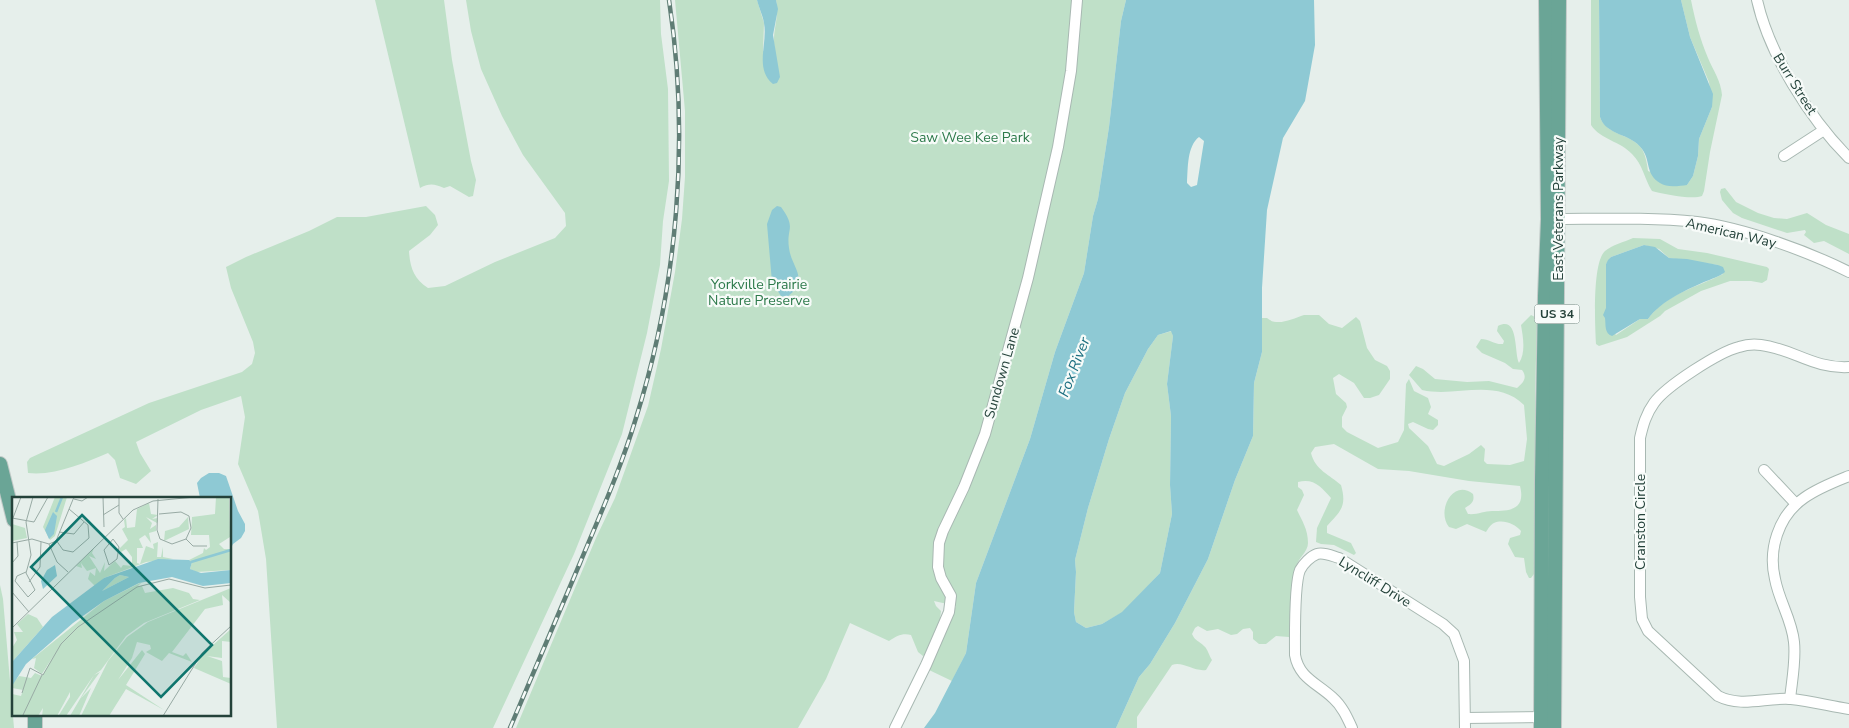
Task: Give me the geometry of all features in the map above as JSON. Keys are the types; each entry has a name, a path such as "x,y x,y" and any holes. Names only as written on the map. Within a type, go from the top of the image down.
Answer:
{"main road":[{"name":"East Veterans Parkway","path":"1546,0 1553,219 1555,629 1547,723"},
{"name":"East Veterans Parkway","path":"1547,723 1542,620 1544,296 1553,219 1559,0"},
{"path":"0,464 12,512"}],"street":[{"name":"Sundown Lane","path":"895,728 926,665 949,612 950,596 938,567 939,543 985,434 1028,278 1063,121 1071,71 1077,0"},
{"name":"Burr Street","path":"1757,0 1761,18 1773,49 1824,130 1849,158"},
{"path":"1784,156 1824,130"},
{"name":"American Way","path":"1553,219 1648,219 1698,222 1781,244 1849,272"},
{"name":"Cranston Circle","path":"1849,367 1817,364 1760,344 1740,346 1724,352 1665,390 1648,411 1640,438 1640,604 1642,619 1648,631 1707,688 1725,699 1739,702 1790,699 1849,709"},
{"path":"1764,470 1796,504"},
{"path":"1790,699 1795,661 1794,640 1775,580 1772,559 1774,542 1782,522 1796,504 1812,493 1849,476"},
{"name":"Lyncliff Drive","path":"1352,728 1346,714 1335,699 1303,674 1297,665 1298,583 1300,570 1316,554 1326,554 1339,558 1442,624 1454,634 1464,661 1465,723 1547,723"}],"green space":[{"path":"375,0 444,0 452,60 476,180 473,196 469,197 450,186 444,188 429,185 420,188"},
{"path":"466,0 660,0 661,34 668,89 669,181 663,221 660,265 647,333 622,434 574,554 493,728 277,728 266,559 258,511 238,464 245,417 241,396 201,410 136,442 140,453 151,471 136,484 120,478 115,460 108,453 69,468 49,473 28,473 27,462 30,458 149,403 242,372 252,364 255,353 253,342 231,288 226,267 337,217 366,217 426,206 435,215 438,225 430,235 409,251 410,263 416,277 428,288 445,286 495,262 555,238 566,226 565,213 523,155 502,116 481,69 471,31"},
{"path":"675,0 757,0 764,23 763,51 775,51 776,0 1126,0 1121,21 1109,127 1098,199 1093,216 1084,273 1055,352 1030,439 976,583 966,653 952,681 929,670 956,606 934,601 941,611 940,619 923,656 918,652 911,635 900,635 889,641 850,623 826,679 798,728 516,728 596,538 615,498 648,406 661,349 675,272 685,177 685,111"},
{"path":"1591,0 1599,0 1600,117 1603,123 1614,132 1639,145 1645,156 1648,171 1687,185 1693,176 1698,156 1699,139 1712,107 1709,82 1690,37 1681,0 1691,0 1700,37 1718,80 1722,95 1702,196 1685,197 1652,191 1639,163 1632,154 1600,134 1591,125"},
{"path":"1725,188 1736,202 1758,213 1774,218 1787,219 1807,213 1826,225 1849,234 1849,254 1824,241 1814,243 1804,235 1805,230 1787,233 1742,218 1733,213 1722,200 1720,192 1721,189"},
{"path":"1633,238 1660,239 1678,249 1707,253 1767,267 1769,269 1767,280 1762,283 1730,281 1701,291 1665,311 1627,337 1599,346 1596,344 1595,295 1601,258 1608,249","holes":["1644,245 1659,249 1669,258 1718,265 1723,274 1673,297 1655,310 1648,319 1640,319 1616,335 1606,322 1606,264 1611,257"]},
{"path":"1304,315 1319,315 1329,324 1342,328 1356,317 1360,321 1367,348 1375,360 1387,366 1390,371 1390,379 1379,395 1370,398 1364,398 1354,383 1339,374 1333,378 1336,394 1346,403 1347,407 1342,417 1342,427 1347,432 1378,448 1398,442 1404,430 1406,384 1409,379 1414,391 1428,398 1431,407 1428,414 1438,420 1438,425 1433,430 1413,422 1408,424 1409,428 1428,446 1437,464 1444,466 1469,454 1481,445 1485,449 1484,461 1487,464 1510,465 1524,461 1527,439 1524,405 1513,397 1501,392 1488,390 1435,392 1422,390 1409,375 1416,366 1435,379 1467,382 1489,381 1517,388 1525,378 1522,370 1513,369 1505,363 1482,353 1476,347 1481,339 1503,344 1504,341 1497,331 1498,326 1505,324 1513,330 1519,363 1523,349 1521,325 1531,315 1535,317 1537,325 1535,391 1537,447 1534,484 1536,566 1534,574 1529,578 1524,558 1515,557 1508,544 1510,538 1520,535 1521,531 1516,526 1505,522 1497,522 1492,524 1486,532 1467,524 1456,529 1449,527 1445,520 1444,513 1449,498 1459,490 1466,490 1473,494 1473,501 1465,508 1468,514 1474,514 1515,508 1521,500 1520,486 1469,481 1409,471 1378,469 1334,444 1315,447 1311,453 1316,464 1323,472 1341,485 1343,492 1343,503 1336,516 1327,526 1327,533 1351,543 1356,553 1354,555 1334,545 1316,542 1317,528 1331,498 1313,482 1298,482 1298,487 1304,495 1297,510 1306,529 1308,546 1297,564 1294,575 1291,634 1289,637 1276,636 1266,644 1259,644 1253,639 1253,632 1250,628 1231,635 1218,629 1207,631 1198,626 1192,634 1205,647 1212,660 1206,670 1197,670 1180,664 1172,665 1137,717 1137,728 1116,728 1139,677 1150,664 1175,623 1208,559 1235,480 1253,436 1254,383 1262,352 1262,318 1280,322"},
{"path":"1172,331 1167,384 1171,416 1170,484 1172,514 1160,573 1123,612 1102,624 1086,628 1076,622 1074,612 1075,560 1088,508 1125,393 1148,349 1158,335"},
{"path":"0,585 3,599 14,728 0,728"}],"water":[{"path":"757,0 776,0 778,9 773,35 780,77 777,83 773,84 767,78 764,71 765,31"},
{"name":"Fox River","path":"1126,0 1314,0 1315,45 1305,101 1283,138 1267,210 1262,288 1262,352 1254,383 1253,436 1235,480 1208,559 1175,623 1150,664 1139,677 1116,728 924,728 935,713 966,653 976,583 1030,439 1055,352 1084,273 1109,127 1121,21","holes":["1199,137 1204,141 1197,185 1191,187 1187,183 1189,158 1192,146","1171,331 1173,336 1167,384 1171,416 1170,485 1172,514 1160,573 1122,612 1102,624 1086,628 1076,622 1074,612 1075,560 1088,508 1125,393 1148,349 1158,335"]},
{"path":"1599,0 1681,0 1690,37 1713,94 1712,107 1699,139 1698,156 1693,176 1687,185 1666,186 1660,183 1652,176 1642,149 1632,140 1608,128 1600,117"},
{"path":"777,206 781,207 789,220 788,241 790,255 799,279 794,291 787,297 781,296 772,282 767,224 772,210"},
{"path":"1644,245 1655,247 1669,258 1687,259 1718,265 1723,267 1725,272 1673,297 1659,307 1648,319 1640,319 1612,336 1609,335 1603,315 1606,308 1606,264 1611,257"},
{"path":"209,473 219,473 226,476 238,511 245,524 245,531 241,538 231,548 231,497 200,497 197,483"}],"railway":[{"path":"510,728 624,455 650,368 662,316 676,211 679,158 679,105 669,0"}],"park label":[{"name":"Saw Wee Kee Park","path":"970,137"},
{"name":"Yorkville Prairie Nature Preserve","path":"759,292"}]}
